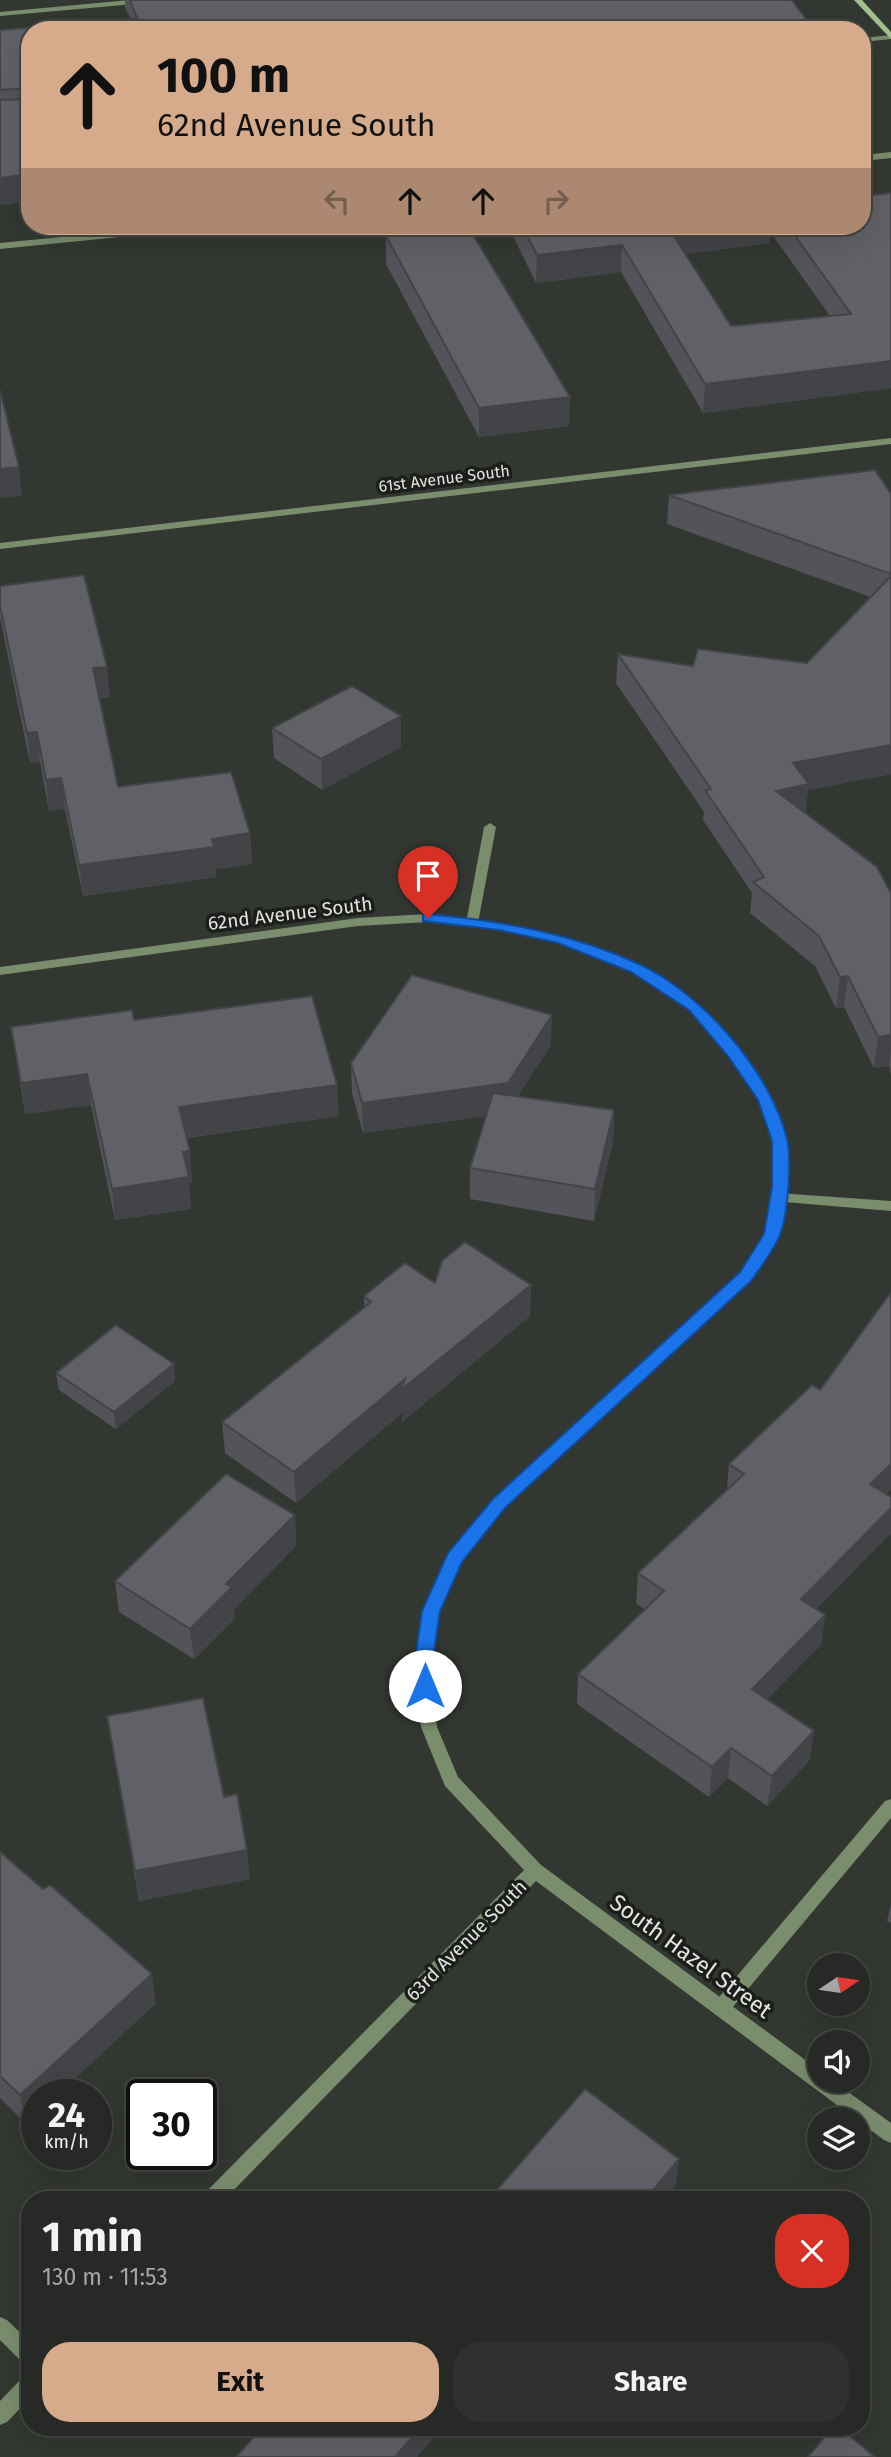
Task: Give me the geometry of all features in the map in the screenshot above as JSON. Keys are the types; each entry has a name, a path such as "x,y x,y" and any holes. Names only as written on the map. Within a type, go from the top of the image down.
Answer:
{"street":[{"path":"0,14 67,4 157,0"},
{"path":"858,0 891,37"},
{"path":"871,39 891,37"},
{"path":"871,157 891,155"},
{"path":"0,246 109,235"},
{"name":"61st Avenue South","path":"0,546 891,441"},
{"path":"472,923 490,827"},
{"name":"62nd Avenue South","path":"0,971 358,922 428,918 561,939 636,968 694,1007"},
{"name":"63rd Avenue South","path":"220,2191 535,1870 451,1781 429,1727 423,1666 431,1611 455,1558 499,1503 746,1276 772,1234 778,1198 780,1141 765,1100 734,1052 694,1007"},
{"path":"778,1198 891,1206"},
{"path":"721,2008 891,1807"},
{"name":"South Hazel Street","path":"535,1870 807,2072"},
{"name":"South Hazel Street","path":"835,2093 891,2134"},
{"path":"0,2327 21,2347"},
{"path":"0,2415 21,2393"}],"building":[{"path":"130,0 792,0 807,21 103,21 137,18"},
{"path":"21,28 21,88 0,90 0,30"},
{"path":"21,99 21,175 0,178 0,100"},
{"path":"891,193 891,361 705,384 622,245 537,255 527,235 673,235 731,326 851,314 794,235 871,235 871,195"},
{"path":"473,235 570,397 479,408 386,236"},
{"path":"0,390 19,467 0,469"},
{"path":"875,470 891,494 891,574 669,495"},
{"path":"84,575 107,667 93,668 118,787 231,772 250,833 212,839 214,847 79,865 61,778 46,780 37,732 27,733 0,606 0,586"},
{"path":"891,576 891,745 793,763 809,784 776,791 877,867 891,893 891,1035 878,1037 848,976 840,977 819,936 753,882 764,877 705,790 711,789 618,654 693,666 698,649 807,663"},
{"path":"352,686 401,716 321,759 272,728"},
{"path":"412,975 552,1015 508,1083 362,1103 351,1063"},
{"path":"312,996 337,1085 179,1107 190,1151 183,1152 189,1177 112,1189 87,1074 21,1083 11,1027 132,1010 134,1020"},
{"path":"493,1093 614,1110 595,1189 470,1168"},
{"path":"465,1242 531,1285 401,1390 405,1379 294,1472 222,1422 371,1302 364,1296 405,1263 435,1283 442,1261"},
{"path":"891,1292 891,1464 870,1484 891,1497 891,1508 801,1599 825,1615 752,1689 814,1731 772,1776 731,1748 712,1767 578,1674 664,1591 638,1573 744,1474 729,1464 812,1385 820,1390"},
{"path":"116,1325 174,1364 114,1412 56,1373"},
{"path":"226,1474 295,1515 226,1584 232,1587 190,1629 115,1581"},
{"path":"203,1698 224,1797 237,1794 247,1850 135,1871 107,1716"},
{"path":"0,1852 43,1889 50,1885 152,1974 37,2079 21,2079 20,2095 0,2076"},
{"path":"585,2089 679,2159 652,2191 496,2191"},
{"path":"255,2436 413,2436 395,2457 236,2457"},
{"path":"826,2436 850,2436 875,2457 808,2457"}],"route":[{"path":"425,1686 423,1666 431,1611 455,1558 499,1503 746,1276 772,1234 780,1187 780,1141 765,1100 734,1052 694,1007 636,968 561,939 499,926 428,918"}]}
